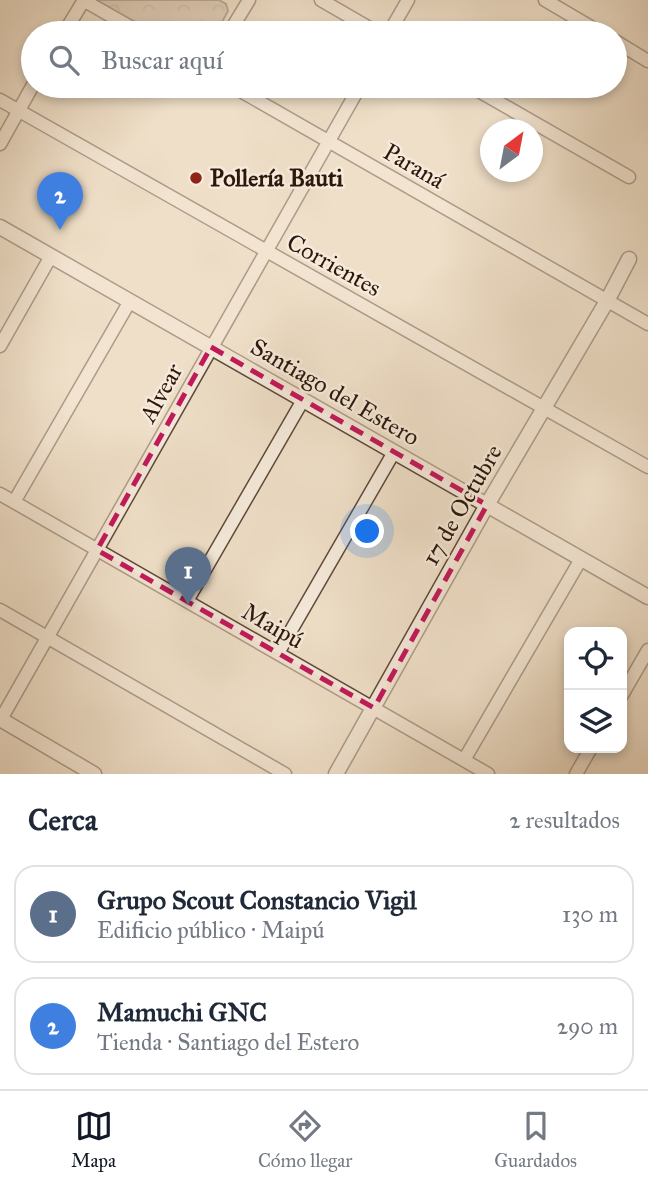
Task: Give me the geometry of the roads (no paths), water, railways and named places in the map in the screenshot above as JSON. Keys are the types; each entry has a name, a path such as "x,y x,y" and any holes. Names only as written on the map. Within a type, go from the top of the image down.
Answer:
{"street":[{"path":"71,21 83,0 120,21"},
{"path":"321,0 357,21"},
{"path":"396,21 408,0"},
{"path":"545,0 581,21"},
{"path":"235,21 244,2"},
{"path":"627,48 648,61"},
{"path":"0,144 25,98"},
{"name":"Paraná","path":"253,98 648,324"},
{"name":"Alvear","path":"0,720 353,98"},
{"path":"491,98 629,177"},
{"name":"Corrientes","path":"0,100 648,467"},
{"name":"Santiago del Estero","path":"0,227 648,597"},
{"path":"0,346 51,256"},
{"name":"17 de Octubre","path":"336,774 629,259"},
{"path":"14,502 130,301"},
{"path":"187,601 303,400"},
{"path":"278,653 394,452"},
{"name":"Maipú","path":"0,494 488,774"},
{"path":"464,760 581,559"},
{"path":"0,610 285,774"},
{"path":"625,690 648,650"},
{"path":"0,720 94,774"},
{"path":"576,774 588,753"}],"place":[{"name":"Pollería Bauti","path":"196,178"},
{"name":"Mamuchi GNC","path":"60,230"},
{"name":"Grupo Scout Constancio Vigil","path":"188,605"}]}
